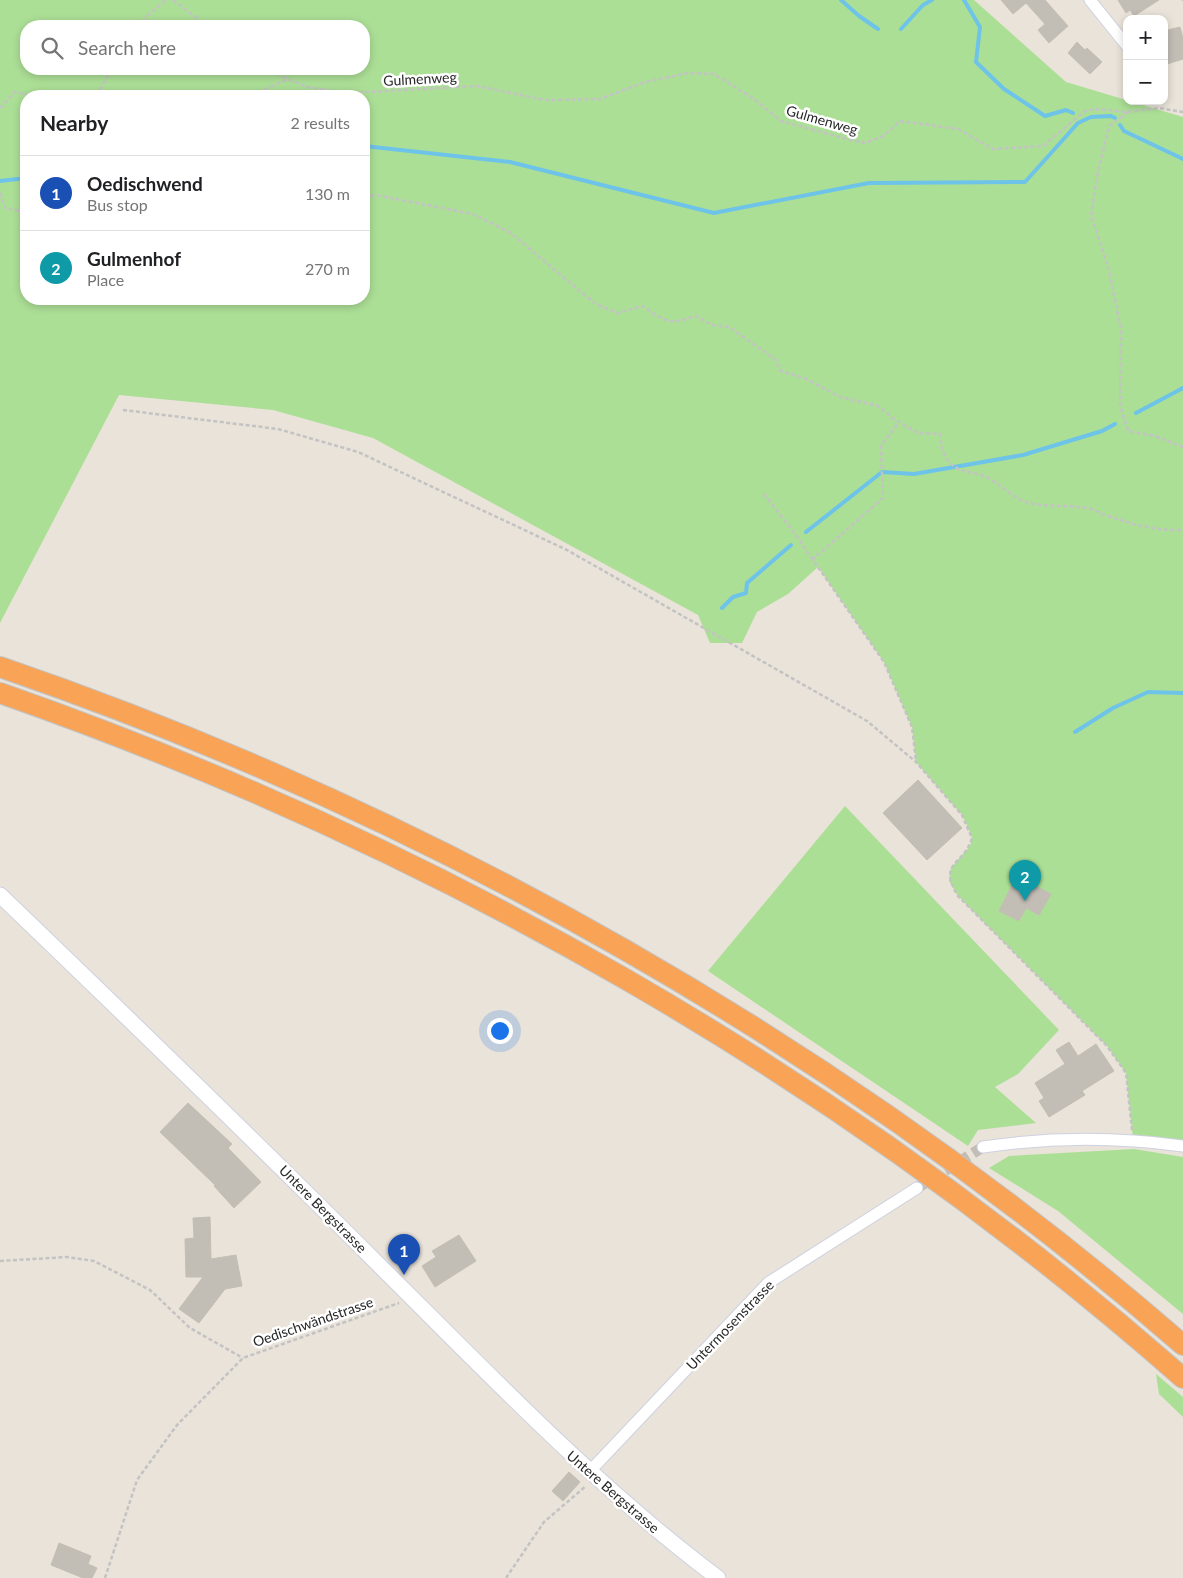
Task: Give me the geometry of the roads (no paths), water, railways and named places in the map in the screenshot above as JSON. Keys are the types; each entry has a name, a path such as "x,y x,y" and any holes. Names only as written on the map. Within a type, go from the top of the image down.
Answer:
{"highway":[{"path":"0,667 144,720 278,776 430,847 590,932 747,1025 913,1135 1053,1239 1183,1345"},
{"path":"0,693 147,747 313,818 450,884 631,982 776,1071 908,1161 1043,1262 1183,1378"}],"main road":[{"name":"Untere Bergstrasse","path":"0,895 251,1137 592,1474 675,1546 718,1578"}],"street":[{"path":"1090,0 1123,41"},
{"path":"983,1147 1025,1141 1133,1139 1183,1146"},
{"name":"Untermosenstrasse","path":"592,1474 768,1283 917,1188"}],"waterway":[{"path":"841,0 878,29"},
{"path":"901,29 923,5 932,0"},
{"path":"964,0 980,27 976,62 1004,89 1045,116 1066,110 1073,113"},
{"path":"370,147 510,162 714,213 869,183 1025,182 1078,123 1091,117 1111,116 1115,118"},
{"path":"1120,125 1124,131 1183,159"},
{"path":"0,181 20,179"},
{"path":"1136,413 1183,388"},
{"path":"806,532 882,472 914,474 1023,455 1102,431 1115,424"},
{"path":"722,608 733,597 746,593 747,583 791,545"},
{"path":"1075,732 1113,708 1148,692 1183,693"}],"tunnel":[{"path":"917,1188 983,1147"}],"place":[{"name":"Gulmenhof","path":"1025,901"},
{"name":"Oedischwend","path":"404,1275"}]}
